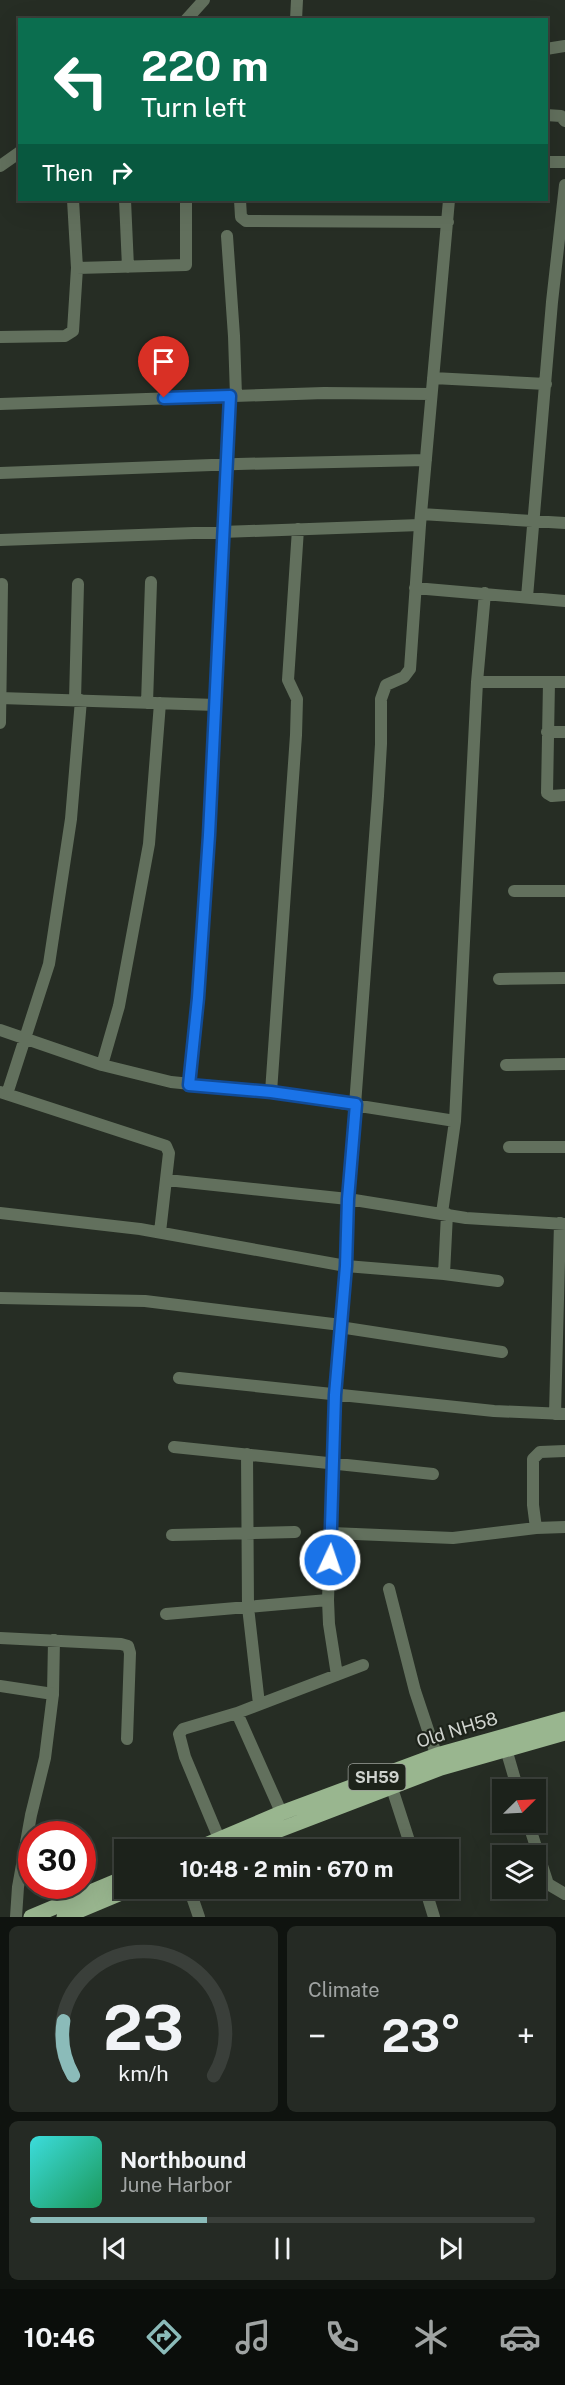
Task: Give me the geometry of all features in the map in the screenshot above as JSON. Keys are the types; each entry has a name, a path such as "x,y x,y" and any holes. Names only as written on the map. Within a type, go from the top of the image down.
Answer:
{"main road":[{"name":"Old NH58","path":"239,1839 284,1819 389,1779 565,1719"},
{"name":"Old NH58","path":"439,1761 506,1749 565,1733"},
{"path":"41,1915 114,1882"},
{"path":"64,1917 114,1896"}],"street":[{"path":"188,18 204,0"},
{"path":"296,18 297,0"},
{"path":"548,49 565,45"},
{"path":"548,115 561,116 565,121"},
{"path":"0,166 18,153"},
{"path":"548,162 565,162"},
{"path":"527,597 565,185"},
{"path":"0,337 65,336 73,331 77,268 73,201"},
{"path":"125,201 128,267"},
{"path":"77,268 183,266 187,264 186,201"},
{"path":"240,201 241,217 246,220 448,222"},
{"path":"337,1675 329,1624 328,1600 335,1395 381,754 381,699 386,685 404,677 410,669 420,520 449,201"},
{"path":"189,1085 200,977 233,396 234,336 227,236"},
{"path":"433,378 546,384"},
{"path":"0,404 324,393 431,394"},
{"path":"0,473 228,464 426,460"},
{"path":"0,540 298,530 420,520 565,523"},
{"path":"271,1092 296,735 297,699 288,680 298,530"},
{"path":"147,703 150,582"},
{"path":"0,723 2,584"},
{"path":"78,584 78,700 71,819 49,964 25,1038 3,1093 166,1146 169,1153 160,1232"},
{"path":"415,588 565,601"},
{"path":"444,1274 445,1213 455,1121 477,682 485,593"},
{"path":"477,682 565,682"},
{"path":"549,682 547,793 552,796 565,795"},
{"path":"0,698 216,705"},
{"path":"102,1065 119,1006 149,844 160,703"},
{"path":"547,732 565,732"},
{"path":"514,891 565,891"},
{"path":"500,979 565,978"},
{"path":"0,1030 137,1075 189,1085 271,1092 356,1104 455,1121"},
{"path":"506,1065 565,1064"},
{"path":"509,1147 565,1147"},
{"path":"167,1180 348,1199 466,1218 562,1223 560,1414 494,1411 179,1378"},
{"path":"0,1213 160,1232 346,1266 498,1281"},
{"path":"0,1298 145,1301 341,1325 346,1328 502,1352"},
{"path":"174,1447 433,1474"},
{"path":"536,1528 533,1504 533,1459 540,1452 565,1451"},
{"path":"247,1454 248,1607 259,1704"},
{"path":"331,1533 453,1538 536,1528 565,1527"},
{"path":"172,1535 295,1532"},
{"path":"388,1589 415,1691 439,1761"},
{"path":"166,1614 328,1600"},
{"path":"0,1638 128,1646 130,1653 127,1738"},
{"path":"15,1917 31,1815 45,1758 53,1694 54,1640"},
{"path":"220,1839 185,1757 179,1734 188,1728 237,1713 363,1665"},
{"path":"0,1686 53,1694"},
{"path":"237,1713 284,1819"},
{"path":"506,1749 515,1779"},
{"path":"389,1779 408,1839"},
{"path":"532,1833 548,1884 565,1894"},
{"path":"193,1899 199,1917"},
{"path":"428,1899 434,1917"}],"route":[{"path":"164,398 230,396 209,835 198,998 189,1085 271,1092 356,1104 335,1395 330,1560"}]}
